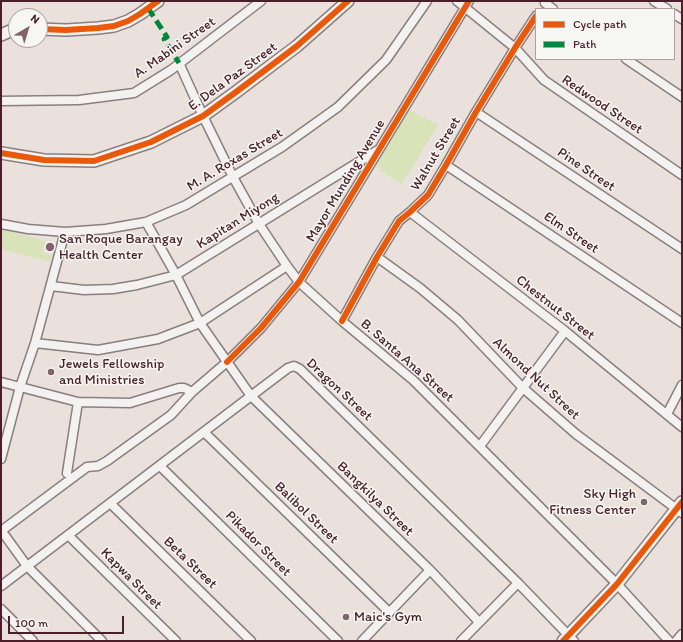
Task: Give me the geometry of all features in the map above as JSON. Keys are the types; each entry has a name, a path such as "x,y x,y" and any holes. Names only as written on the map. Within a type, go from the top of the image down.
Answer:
{"street":[{"path":"48,29 66,30 114,26 128,21 158,1"},
{"name":"A. Mabini Street","path":"1,101 80,100 134,93 171,70 262,1"},
{"name":"E. Dela Paz Street","path":"1,153 44,160 94,161 151,142 203,116 297,46 348,1"},
{"name":"M. A. Roxas Street","path":"1,224 28,229 65,232 106,229 146,222 186,205 282,147 338,107 386,60 427,1"},
{"name":"Redwood Street","path":"456,1 467,4 515,48 544,80 682,175"},
{"path":"654,1 664,8"},
{"name":"Mayor Munding Avenue","path":"1,531 87,467 98,466 107,461 171,415 192,392 227,362 261,328 299,282 467,4"},
{"name":"Walnut Street","path":"342,321 377,257 399,221 428,195 476,112 535,18"},
{"path":"627,60 682,97"},
{"name":"B. Santa Ana Street","path":"179,63 233,177 259,224 299,282 342,321 413,380 617,584 669,641"},
{"name":"Pine Street","path":"476,112 682,249"},
{"name":"Kapitan Miyong","path":"51,286 84,290 113,289 137,285 176,274 380,148"},
{"name":"Elm Street","path":"446,165 682,323"},
{"name":"Chestnut Street","path":"410,212 566,331 682,427"},
{"name":"Bangkilya Street","path":"146,222 176,274 200,323 251,396 430,570 479,622"},
{"path":"1,459 20,387 35,343 65,232"},
{"name":"Almond Nut Street","path":"377,257 420,288 458,320 523,388 576,434 680,508"},
{"path":"35,343 98,350 158,339 200,323 287,266"},
{"path":"480,446 566,331"},
{"name":"Dragon Street","path":"1,586 111,504 288,368 294,366 300,369 518,583 569,639"},
{"path":"1,382 78,402 130,403 179,388 184,388 192,392"},
{"path":"667,414 682,385"},
{"path":"67,473 78,402"},
{"name":"Balibol Street","path":"204,432 389,612"},
{"name":"Pikador Street","path":"160,466 338,641"},
{"name":"Beta Street","path":"111,504 251,641"},
{"path":"569,639 680,508"},
{"path":"1,531 28,566 102,641"},
{"name":"Kapwa Street","path":"68,535 176,641"},
{"path":"362,641 430,570"},
{"path":"461,641 518,583"},
{"path":"1,609 33,641"},
{"path":"676,641 682,634"}],"green space":[{"path":"409,110 438,125 402,184 380,171 381,168 376,165"},
{"path":"1,229 46,241 43,253 52,255 50,262 1,249"}],"marked path":[{"path":"148,8 167,37 164,39 179,63"}],"cycle path":[{"path":"48,29 66,30 114,26 128,21 158,1"},
{"path":"1,153 44,160 94,161 151,142 203,116 297,46 348,1"},
{"path":"227,362 261,328 299,282 469,1"},
{"path":"342,321 377,257 399,221 428,195 476,112 535,18"},
{"path":"563,641 617,584 682,502"}],"place":[{"name":"San Roque Barangay Health Center","path":"50,247"},
{"name":"Jewels Fellowship and Ministries","path":"51,372"},
{"name":"Sky High Fitness Center","path":"644,502"},
{"name":"Maic's Gym","path":"346,617"}]}
